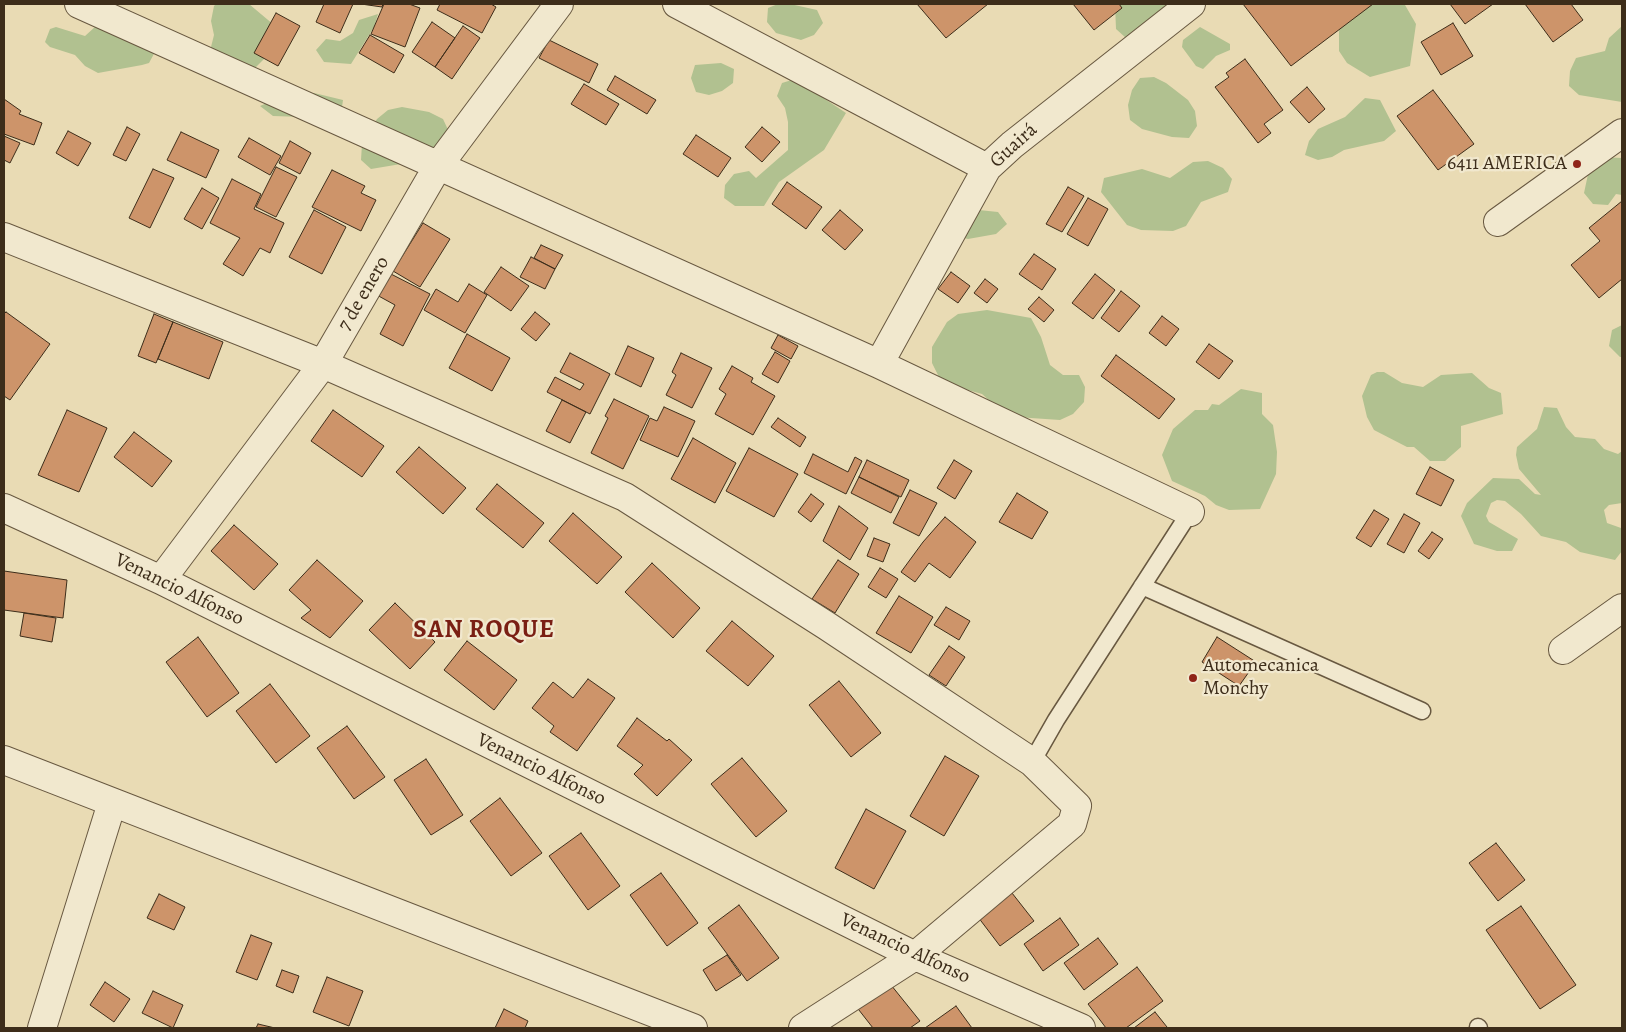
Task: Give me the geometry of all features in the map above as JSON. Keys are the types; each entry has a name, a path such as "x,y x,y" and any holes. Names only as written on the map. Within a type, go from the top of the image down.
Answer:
{"street":[{"path":"79,4 879,364 1190,512"},
{"name":"7 de enero","path":"161,580 323,364 438,166 559,4"},
{"path":"678,4 987,168"},
{"name":"Guairá","path":"879,364 987,168 1012,144 1191,4"},
{"path":"1498,222 1622,133"},
{"path":"4,237 323,364 626,497 835,631 1032,762 1077,806 1072,824 915,956 803,1028"},
{"name":"Venancio Alfonso","path":"4,508 161,580 915,956 1080,1028"},
{"path":"1563,650 1622,608"},
{"path":"4,760 693,1028"},
{"path":"42,1028 112,803"}],"lane":[{"path":"1032,762 1056,720 1190,512"},
{"path":"1142,586 1422,711"}],"green space":[{"path":"216,4 249,4 274,25 270,53 248,75 207,63 214,35 211,21"},
{"path":"778,4 790,4 817,10 823,23 814,35 801,40 776,33 767,22 768,8"},
{"path":"1115,4 1168,4 1174,12 1126,38 1116,29"},
{"path":"1362,5 1405,5 1416,24 1410,66 1370,77 1347,63 1339,51 1339,23"},
{"path":"378,14 374,27 351,64 324,62 316,50 326,39 340,41 353,33 359,20"},
{"path":"96,26 156,50 149,63 98,73 85,66 75,55 50,47 45,42 50,29 56,27 85,36"},
{"path":"1622,26 1622,102 1579,95 1569,86 1570,71 1576,58 1605,51 1609,38"},
{"path":"1200,27 1230,44 1230,50 1216,56 1203,69 1196,66 1182,47 1183,40"},
{"path":"721,63 734,69 733,83 722,91 709,95 696,92 691,78 695,65"},
{"path":"1154,77 1166,83 1188,100 1195,111 1197,126 1189,138 1172,137 1142,129 1130,120 1128,105 1132,90 1140,78"},
{"path":"795,79 846,113 824,150 779,182 764,206 735,206 724,198 725,185 734,174 749,171 756,178 788,150 788,122 785,108 777,96 782,83"},
{"path":"314,93 343,100 341,114 303,117 273,116 260,106 286,95 300,98"},
{"path":"1365,98 1380,100 1396,131 1384,141 1344,150 1332,157 1318,160 1305,155 1309,141 1318,129 1345,117"},
{"path":"402,107 429,112 443,119 450,134 415,166 401,164 371,169 361,160 362,144 377,119 388,110"},
{"path":"1602,157 1622,158 1622,195 1616,194 1608,205 1593,204 1584,193 1590,165"},
{"path":"1208,161 1223,168 1232,179 1228,192 1201,202 1186,226 1173,231 1141,230 1127,225 1101,192 1104,178 1142,169 1170,178 1193,162"},
{"path":"969,209 998,212 1007,224 996,234 968,239 956,236"},
{"path":"987,310 1031,318 1041,337 1050,365 1063,375 1079,375 1085,387 1084,402 1073,414 1060,420 1016,417 1003,413 982,394 950,385 939,377 932,363 932,347 947,322 958,314"},
{"path":"1622,325 1622,357 1620,357 1609,346 1612,330"},
{"path":"1377,372 1384,372 1402,383 1423,387 1441,375 1472,373 1489,388 1501,393 1503,414 1461,426 1461,447 1445,461 1430,461 1414,447 1407,447 1374,430 1367,417 1362,396 1371,375"},
{"path":"1241,389 1262,393 1262,414 1273,425 1277,452 1276,474 1260,509 1229,510 1216,505 1205,496 1172,481 1162,455 1173,429 1195,410 1208,410 1212,404 1219,405"},
{"path":"1544,407 1557,408 1566,427 1575,437 1595,439 1604,449 1618,454 1622,451 1622,503 1609,505 1604,510 1607,523 1621,528 1622,551 1615,560 1580,552 1566,542 1541,536 1521,514 1505,501 1497,500 1491,503 1486,516 1489,522 1518,539 1512,551 1497,551 1474,544 1461,516 1467,503 1493,478 1519,479 1535,494 1541,495 1519,469 1516,455 1517,447 1537,429"}],"building":[{"path":"324,4 353,4 340,33 316,22"},
{"path":"361,4 383,4 382,7"},
{"path":"384,4 409,4 420,8 405,47 371,34"},
{"path":"440,4 491,4 496,7 482,33 437,10"},
{"path":"917,4 988,4 946,38"},
{"path":"1073,4 1119,4 1122,8 1094,30"},
{"path":"1243,4 1373,4 1291,66"},
{"path":"1450,4 1493,4 1465,24"},
{"path":"1525,4 1571,4 1583,20 1553,42"},
{"path":"276,13 300,26 278,66 254,53"},
{"path":"432,22 455,38 435,67 412,52"},
{"path":"1453,23 1473,56 1441,75 1421,42"},
{"path":"463,26 480,38 452,79 435,67"},
{"path":"370,35 404,55 394,73 359,53"},
{"path":"549,40 598,64 589,83 539,58"},
{"path":"1245,59 1283,110 1264,124 1271,133 1258,143 1215,87 1229,77 1226,73"},
{"path":"615,76 656,100 647,114 607,90"},
{"path":"584,84 619,104 606,125 571,104"},
{"path":"1307,87 1325,109 1309,123 1290,102"},
{"path":"1433,90 1474,144 1438,170 1397,116"},
{"path":"4,99 21,111 19,114 42,123 34,145 4,134"},
{"path":"127,127 140,134 126,161 113,155"},
{"path":"762,127 780,142 762,162 745,147"},
{"path":"68,131 91,143 78,166 56,153"},
{"path":"181,132 219,150 206,178 167,160"},
{"path":"696,135 731,158 718,177 683,154"},
{"path":"4,136 20,143 10,163 4,160"},
{"path":"249,138 281,156 270,175 238,157"},
{"path":"290,141 311,153 300,174 279,163"},
{"path":"276,167 297,177 276,217 256,207"},
{"path":"153,169 174,178 150,228 129,218"},
{"path":"332,170 365,186 361,193 376,200 361,231 312,207"},
{"path":"232,179 261,194 254,209 284,223 270,253 260,248 243,276 223,264 240,238 210,223"},
{"path":"787,182 822,207 806,229 772,204"},
{"path":"1068,187 1084,196 1062,232 1046,224"},
{"path":"202,188 219,198 202,229 184,219"},
{"path":"1088,198 1108,209 1088,246 1067,234"},
{"path":"1622,201 1622,279 1599,298 1571,265 1600,241 1589,228"},
{"path":"314,210 346,227 322,274 289,257"},
{"path":"840,210 863,230 845,250 822,230"},
{"path":"423,223 450,239 420,287 393,271"},
{"path":"541,245 563,255 555,269 534,258"},
{"path":"1034,254 1056,269 1042,290 1019,274"},
{"path":"531,257 555,269 545,289 520,277"},
{"path":"501,267 529,286 511,311 484,292"},
{"path":"387,272 430,294 403,346 380,334 395,305 375,294"},
{"path":"951,272 970,286 958,303 938,289"},
{"path":"1095,274 1115,290 1093,319 1072,303"},
{"path":"985,279 998,289 987,303 974,293"},
{"path":"469,284 487,295 465,333 424,310 436,289 458,302"},
{"path":"1121,291 1140,306 1119,332 1101,318"},
{"path":"1039,297 1054,310 1044,322 1028,309"},
{"path":"6,312 50,344 10,400 4,396 4,314"},
{"path":"535,312 550,324 536,341 521,329"},
{"path":"154,314 173,322 156,363 138,356"},
{"path":"1162,316 1179,329 1166,346 1149,333"},
{"path":"173,322 223,342 209,379 158,359"},
{"path":"467,334 510,358 492,391 449,368"},
{"path":"778,335 798,346 791,359 771,348"},
{"path":"1209,344 1233,361 1219,379 1196,362"},
{"path":"628,346 654,358 641,387 615,374"},
{"path":"775,352 790,361 778,383 762,374"},
{"path":"570,353 610,374 590,414 547,392 555,377 580,390 584,384 560,372"},
{"path":"681,353 712,368 692,408 666,395 676,375 672,372"},
{"path":"1116,355 1175,399 1159,419 1101,376"},
{"path":"732,366 753,378 751,382 775,396 753,435 715,414 726,394 719,389"},
{"path":"614,399 649,416 623,469 591,453 608,418 605,416"},
{"path":"562,400 586,412 570,443 546,431"},
{"path":"664,407 695,421 678,457 640,440 650,418 657,421"},
{"path":"67,410 107,428 79,492 38,475"},
{"path":"333,410 384,446 362,477 311,441"},
{"path":"778,418 806,437 800,447 771,427"},
{"path":"134,432 172,461 152,487 114,457"},
{"path":"693,438 736,463 715,503 671,479"},
{"path":"419,447 466,488 443,514 396,472"},
{"path":"749,448 798,474 774,517 726,491"},
{"path":"813,454 848,472 855,457 862,461 846,494 804,473"},
{"path":"867,460 909,480 901,497 859,477"},
{"path":"954,460 972,471 955,499 937,488"},
{"path":"1430,467 1454,480 1441,506 1416,494"},
{"path":"859,477 899,497 891,513 851,493"},
{"path":"497,484 544,523 523,548 476,509"},
{"path":"910,490 937,503 919,536 893,523"},
{"path":"1017,493 1048,512 1032,539 999,522"},
{"path":"811,494 824,504 811,522 798,512"},
{"path":"839,506 868,528 850,560 823,541"},
{"path":"1374,510 1389,519 1371,547 1356,538"},
{"path":"573,513 622,557 597,584 549,541"},
{"path":"1404,514 1420,523 1404,553 1387,544"},
{"path":"945,517 976,542 950,578 929,563 915,582 901,572 923,542"},
{"path":"234,525 278,564 254,590 211,551"},
{"path":"1432,532 1443,539 1429,559 1418,551"},
{"path":"874,538 890,544 883,562 867,556"},
{"path":"317,560 363,601 330,638 301,618 311,610 289,590"},
{"path":"838,560 859,574 835,613 812,599"},
{"path":"652,563 700,608 673,638 625,592"},
{"path":"880,568 898,579 886,598 868,587"},
{"path":"4,571 67,580 63,618 4,610"},
{"path":"899,596 933,617 911,653 876,633"},
{"path":"395,603 435,642 410,669 369,630"},
{"path":"946,607 970,621 959,640 934,625"},
{"path":"24,613 56,618 52,642 20,636"},
{"path":"732,621 774,656 748,686 706,651"},
{"path":"198,637 239,693 207,717 166,662"},
{"path":"1217,637 1256,662 1239,686 1202,662"},
{"path":"467,641 517,680 494,710 444,670"},
{"path":"949,646 965,657 946,686 929,675"},
{"path":"588,679 615,698 577,751 550,732 554,726 532,708 553,682 573,698"},
{"path":"839,681 881,733 851,757 809,705"},
{"path":"270,684 310,736 276,763 236,711"},
{"path":"637,718 667,741 669,739 692,760 657,796 634,774 643,765 617,746"},
{"path":"347,726 385,777 354,799 317,748"},
{"path":"945,756 979,776 944,836 910,816"},
{"path":"742,758 787,811 756,837 711,784"},
{"path":"426,759 463,815 431,835 394,780"},
{"path":"500,798 542,853 511,876 470,821"},
{"path":"866,809 906,831 874,889 835,868"},
{"path":"581,833 620,886 588,910 549,856"},
{"path":"1496,843 1525,880 1498,901 1469,863"},
{"path":"661,873 698,923 667,946 630,895"},
{"path":"1012,893 1034,921 1000,946 978,917"},
{"path":"159,894 185,907 174,930 147,918"},
{"path":"739,905 779,958 747,981 708,928"},
{"path":"1521,906 1576,985 1540,1009 1486,930"},
{"path":"1060,918 1079,945 1043,971 1024,944"},
{"path":"251,935 272,943 257,980 236,972"},
{"path":"1098,938 1118,964 1084,990 1064,963"},
{"path":"727,955 741,975 716,991 703,970"},
{"path":"1137,967 1163,1001 1126,1028 1106,1028 1088,1004"},
{"path":"282,970 299,976 293,993 276,986"},
{"path":"327,977 363,991 349,1026 313,1012"},
{"path":"887,980 920,1021 910,1028 873,1028 855,1005"},
{"path":"105,982 130,999 114,1022 90,1005"},
{"path":"153,991 183,1005 173,1028 142,1013"},
{"path":"956,1006 972,1028 925,1028"},
{"path":"504,1009 528,1021 525,1028 495,1028"},
{"path":"1155,1012 1166,1028 1134,1028"},
{"path":"258,1024 275,1028 256,1028"}],"place":[{"name":"6411 AMERICA","path":"1577,164"},
{"name":"Automecanica Monchy","path":"1193,678"}],"district":[{"name":"SAN ROQUE","path":"484,631"}]}
